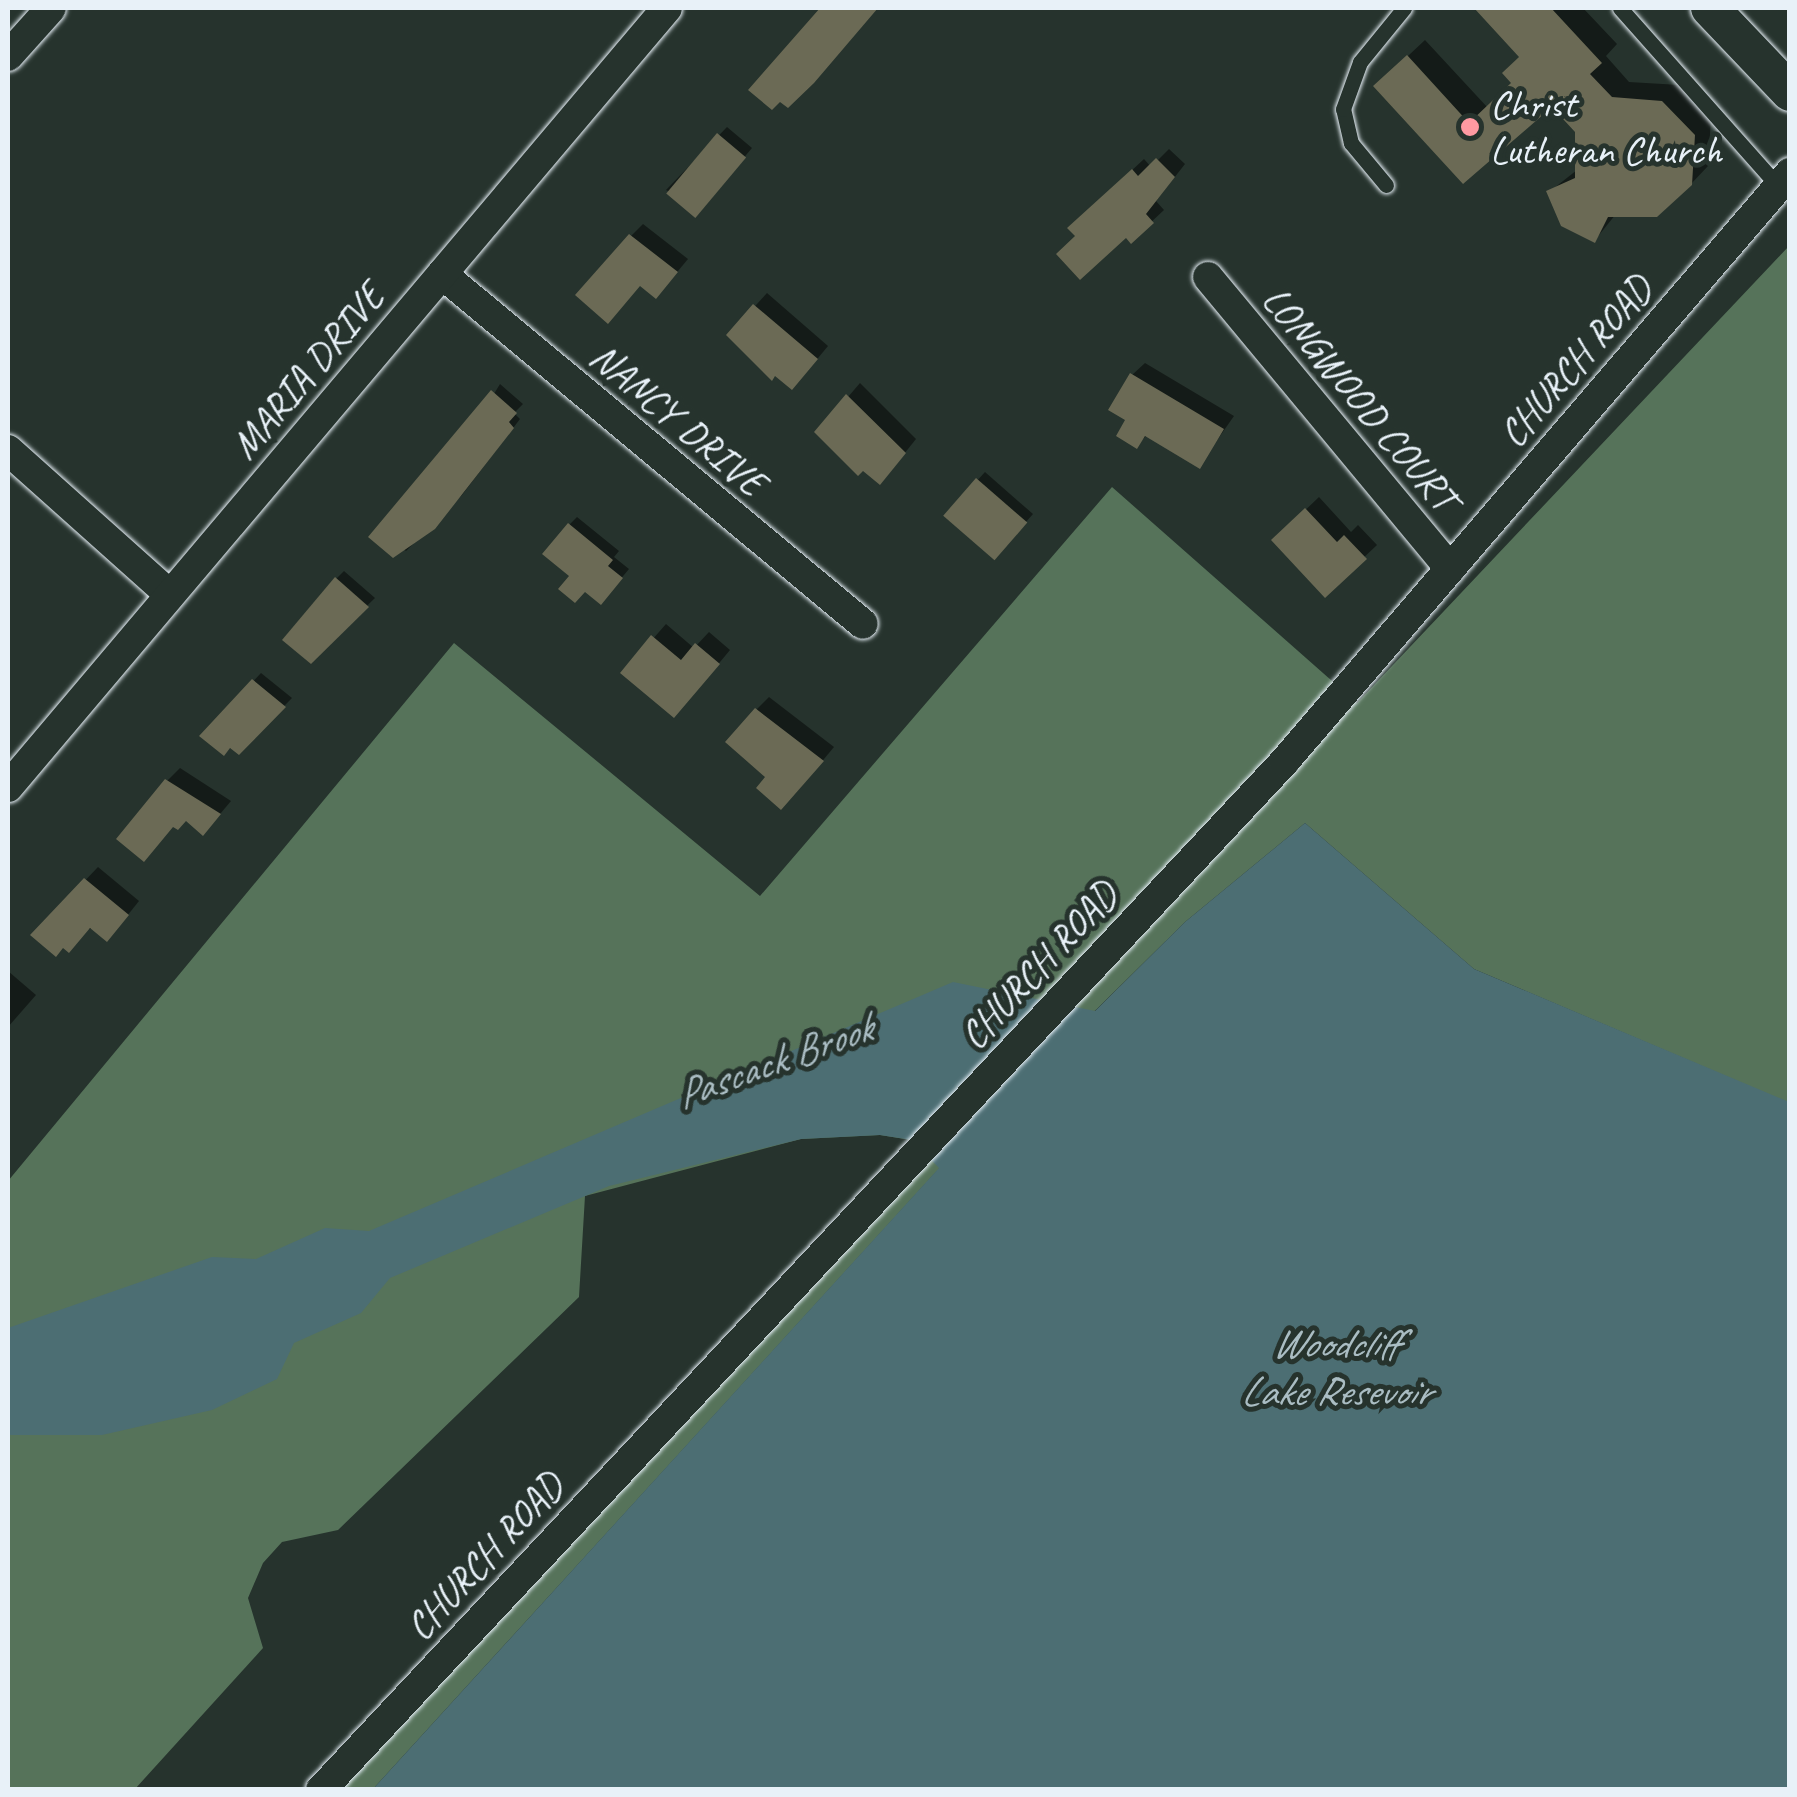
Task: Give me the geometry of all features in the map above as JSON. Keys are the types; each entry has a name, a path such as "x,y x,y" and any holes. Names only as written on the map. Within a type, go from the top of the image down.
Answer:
{"street":[{"path":"8,56 51,8"},
{"name":"MARIA DRIVE","path":"8,786 667,8"},
{"path":"1710,8 1790,92"},
{"name":"CHURCH ROAD","path":"320,1790 1284,762 1784,180"},
{"name":"NANCY DRIVE","path":"442,274 863,624"},
{"name":"LONGWOOD COURT","path":"1208,278 1450,569"},
{"path":"8,450 170,595"}],"lane":[{"path":"1386,185 1351,143 1343,109 1360,62 1404,8"},
{"path":"1620,8 1784,180"}],"green space":[{"path":"1789,246 1789,1103 1474,969 1305,823 1185,922 977,1127 373,1789 321,1789 911,1140 880,1135 801,1139 585,1196 579,1297 338,1530 282,1542 263,1563 248,1598 263,1648 135,1789 8,1790 8,1181 454,643 760,896 1112,487 1357,703"}],"water":[{"name":"Woodcliff Lake Resevoir","path":"1305,823 1474,969 1789,1102 1789,1789 373,1789 939,1168 912,1140 880,1135 801,1139 609,1186 390,1278 361,1313 294,1343 277,1379 212,1410 102,1435 8,1435 8,1328 212,1257 256,1259 325,1228 369,1231 953,982 1095,1011 1185,922"}],"building":[{"path":"820,8 878,8 814,83 788,108 780,102 772,110 748,90"},
{"name":"Christ Lutheran Church","path":"1474,8 1551,8 1602,63 1590,74 1612,97 1662,101 1695,135 1692,185 1657,217 1608,217 1595,243 1561,226 1546,191 1575,178 1575,132 1552,107 1463,184 1373,86 1407,55 1469,123 1511,83 1502,73 1519,57"},
{"path":"717,133 746,157 695,218 666,194"},
{"path":"1156,158 1175,177 1146,214 1154,223 1131,244 1126,238 1080,280 1056,254 1075,236 1067,228 1132,169 1138,176"},
{"path":"629,234 678,272 656,299 640,286 608,324 575,295"},
{"path":"753,304 818,359 792,390 775,376 772,381 726,335"},
{"path":"1130,373 1224,429 1200,469 1145,436 1137,449 1116,436 1125,420 1108,410"},
{"path":"491,390 517,413 509,422 514,428 435,529 393,558 368,537"},
{"path":"846,394 906,453 880,485 863,471 858,476 814,432"},
{"path":"976,478 1027,523 995,560 943,516"},
{"path":"1305,508 1337,542 1344,535 1367,559 1325,598 1271,540"},
{"path":"568,523 613,560 608,566 623,578 601,605 585,592 575,603 558,589 569,576 542,554"},
{"path":"335,577 369,607 311,664 282,640"},
{"path":"651,635 681,660 695,643 720,664 674,718 620,673"},
{"path":"252,679 286,707 239,755 230,748 224,756 199,736"},
{"path":"755,708 824,761 781,810 756,788 765,777 725,742"},
{"path":"165,779 221,814 203,836 186,821 178,830 173,827 144,862 116,839"},
{"path":"84,878 129,915 107,942 90,928 69,953 63,948 56,957 30,935"}],"place":[{"name":"Christ Lutheran Church","path":"1470,127"}],"water label":[{"name":"Pascack Brook","path":"774,1062"}]}
